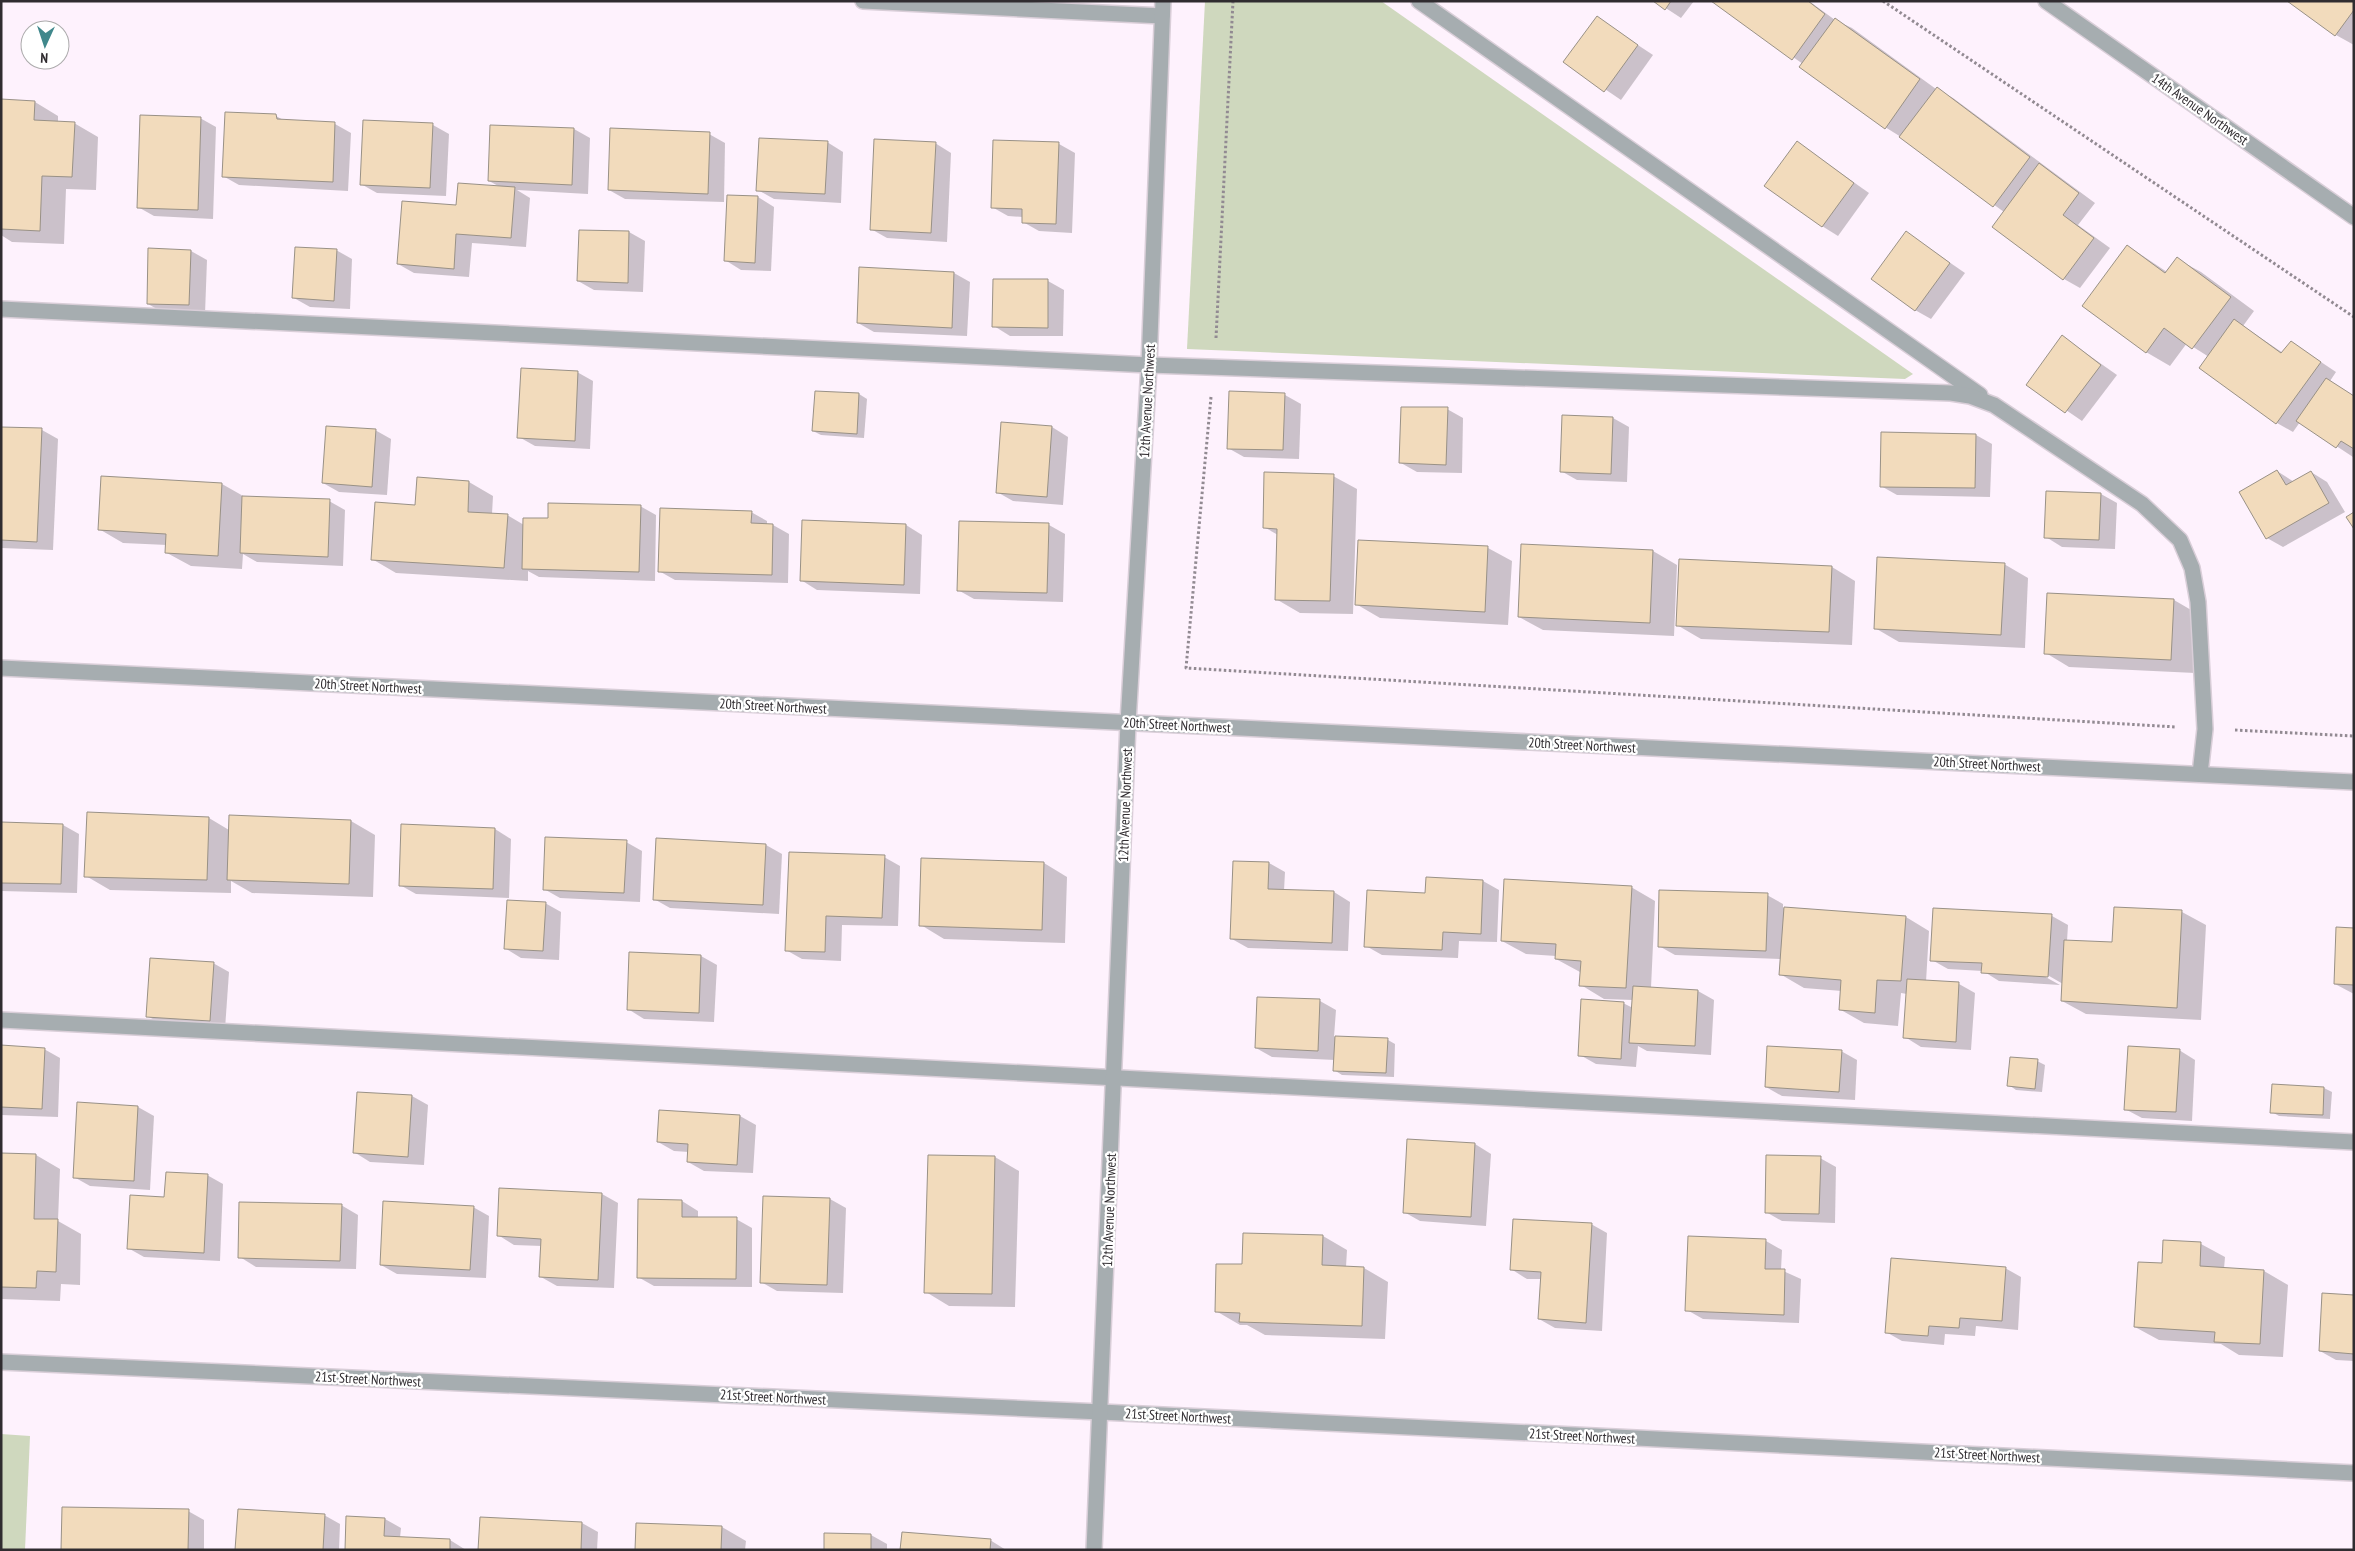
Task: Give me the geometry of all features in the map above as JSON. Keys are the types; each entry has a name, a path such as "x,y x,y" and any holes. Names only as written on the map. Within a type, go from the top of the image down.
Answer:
{"street":[{"path":"864,1 1162,9"},
{"path":"1419,1 1994,405 2142,504 2180,540 2192,568 2198,602 2205,729 2200,774"},
{"name":"14th Avenue Northwest","path":"2046,1 2354,216"},
{"name":"12th Avenue Northwest","path":"1094,1550 1128,723 1149,365 1162,9"},
{"path":"1,309 1149,365 1951,393 1970,396 1994,405"},
{"name":"20th Street Northwest","path":"1,668 2354,782"},
{"path":"1,1020 2354,1142"},
{"name":"21st Street Northwest","path":"1,1362 1101,1412 2354,1473"}],"path":[{"path":"1233,1 1214,367 1186,668 2205,729 2354,736"},
{"path":"1883,1 2354,317"}],"green space":[{"path":"1205,1 1381,1 1913,374 1905,379 1187,349"},
{"path":"1,1434 30,1436 25,1550 1,1550"}],"building":[{"path":"1653,1 1671,1 1665,10"},
{"path":"1711,1 1808,1 1825,14 1792,60"},
{"path":"2287,1 2354,1 2354,10 2335,36"},
{"path":"1597,16 1638,45 1604,92 1563,62"},
{"path":"1835,18 1920,79 1885,129 1799,67"},
{"path":"1937,87 2030,157 1993,207 1899,137"},
{"path":"1,99 35,101 34,120 75,122 72,177 42,176 40,231 1,229"},
{"path":"225,112 276,114 277,119 335,122 333,182 222,177"},
{"path":"140,115 201,117 198,210 137,208"},
{"path":"363,120 433,123 430,188 360,185"},
{"path":"490,125 574,128 572,185 488,181"},
{"path":"610,128 710,132 708,194 608,190"},
{"path":"759,138 828,141 825,194 756,191"},
{"path":"874,139 936,142 931,233 870,230"},
{"path":"993,140 1059,142 1056,224 1022,223 1022,209 991,208"},
{"path":"1797,141 1854,183 1822,227 1764,186"},
{"path":"2039,163 2079,193 2063,215 2094,238 2063,280 1992,227"},
{"path":"458,183 515,187 511,238 456,234 454,269 397,264 402,201 456,205"},
{"path":"727,195 758,196 755,263 724,261"},
{"path":"579,230 629,231 628,283 577,281"},
{"path":"1906,231 1950,263 1915,311 1871,279"},
{"path":"2127,245 2165,273 2177,257 2231,297 2192,349 2164,328 2146,353 2082,306"},
{"path":"295,247 337,249 334,301 292,298"},
{"path":"148,248 191,250 189,305 147,304"},
{"path":"859,267 954,272 952,328 857,323"},
{"path":"993,279 1048,279 1048,328 992,327"},
{"path":"2234,319 2281,353 2291,341 2321,362 2276,424 2199,368"},
{"path":"2062,335 2101,365 2065,413 2026,385"},
{"path":"521,368 578,371 575,441 517,438"},
{"path":"2326,378 2354,396 2354,449 2341,441 2336,448 2296,421"},
{"path":"815,391 859,393 857,434 812,431"},
{"path":"1229,391 1285,393 1283,450 1227,449"},
{"path":"1401,407 1448,407 1446,465 1399,463"},
{"path":"1562,415 1613,417 1611,474 1560,472"},
{"path":"1001,422 1052,426 1047,497 996,493"},
{"path":"326,426 376,429 372,487 322,483"},
{"path":"1,427 42,428 37,542 1,540"},
{"path":"1881,432 1976,434 1975,488 1880,487"},
{"path":"2277,470 2286,485 2311,471 2329,503 2266,539 2239,492"},
{"path":"1264,472 1334,474 1330,601 1275,600 1277,529 1263,528"},
{"path":"101,476 222,483 218,556 165,553 166,534 98,530"},
{"path":"417,477 469,481 468,512 508,514 504,568 371,560 375,502 415,505"},
{"path":"2046,491 2101,493 2099,540 2044,538"},
{"path":"242,496 330,499 328,557 240,553"},
{"path":"548,503 641,505 639,572 522,569 523,518 548,518"},
{"path":"660,508 752,511 751,523 773,524 772,575 658,572"},
{"path":"2354,512 2354,529 2346,517"},
{"path":"802,520 906,524 904,585 800,581"},
{"path":"959,521 1049,523 1047,593 957,591"},
{"path":"1358,540 1488,546 1485,612 1355,605"},
{"path":"1521,544 1653,550 1650,623 1518,617"},
{"path":"1877,557 2005,563 2001,635 1874,629"},
{"path":"1679,559 1832,566 1829,632 1676,626"},
{"path":"2047,593 2174,599 2171,660 2044,654"},
{"path":"87,812 209,817 207,880 84,877"},
{"path":"229,815 351,820 349,884 227,880"},
{"path":"1,822 63,824 61,884 1,883"},
{"path":"401,824 495,828 493,889 399,886"},
{"path":"545,837 627,840 624,893 543,890"},
{"path":"656,838 766,844 763,905 653,900"},
{"path":"789,852 885,855 882,918 826,916 825,952 785,951"},
{"path":"921,858 1044,862 1042,930 919,926"},
{"path":"1233,861 1269,862 1268,889 1334,891 1332,943 1230,939"},
{"path":"1426,877 1483,880 1481,934 1443,932 1442,950 1364,947 1367,890 1425,893"},
{"path":"1504,879 1632,886 1626,988 1579,986 1581,961 1555,959 1556,944 1501,941"},
{"path":"1659,890 1768,893 1766,951 1658,947"},
{"path":"507,900 546,902 543,951 504,949"},
{"path":"1784,907 1906,916 1901,981 1877,980 1875,1013 1839,1010 1841,980 1779,975"},
{"path":"2114,907 2182,910 2177,1008 2061,1001 2064,940 2112,942"},
{"path":"1933,908 2052,914 2048,977 1981,973 1982,963 1930,961"},
{"path":"2336,927 2354,928 2354,985 2334,984"},
{"path":"629,952 701,955 699,1013 627,1010"},
{"path":"150,958 214,962 210,1021 146,1017"},
{"path":"1907,979 1959,982 1956,1042 1903,1038"},
{"path":"1633,986 1698,990 1695,1046 1629,1043"},
{"path":"1257,997 1320,999 1318,1051 1255,1048"},
{"path":"1581,999 1624,1002 1621,1059 1578,1056"},
{"path":"1335,1036 1388,1038 1386,1073 1333,1071"},
{"path":"1,1045 45,1048 42,1109 1,1107"},
{"path":"1767,1046 1842,1050 1839,1092 1765,1087"},
{"path":"2128,1046 2180,1049 2176,1112 2124,1110"},
{"path":"2010,1057 2038,1059 2035,1089 2007,1086"},
{"path":"2272,1084 2324,1087 2323,1115 2270,1113"},
{"path":"357,1092 412,1095 408,1157 353,1153"},
{"path":"77,1102 138,1106 134,1181 73,1178"},
{"path":"659,1110 740,1115 737,1165 687,1162 688,1144 657,1142"},
{"path":"1407,1139 1475,1143 1471,1217 1403,1213"},
{"path":"1,1153 36,1154 34,1219 58,1219 56,1272 37,1271 36,1288 1,1287"},
{"path":"928,1155 995,1156 992,1294 924,1293"},
{"path":"1766,1155 1821,1156 1819,1214 1765,1213"},
{"path":"166,1172 208,1174 204,1253 127,1249 130,1195 164,1197"},
{"path":"499,1188 602,1193 598,1280 539,1277 541,1239 497,1236"},
{"path":"763,1196 830,1198 827,1285 760,1283"},
{"path":"638,1199 682,1200 682,1217 737,1217 736,1279 637,1278"},
{"path":"383,1201 474,1206 470,1270 380,1265"},
{"path":"239,1202 342,1204 340,1261 238,1258"},
{"path":"1513,1219 1592,1223 1586,1323 1538,1319 1541,1272 1510,1270"},
{"path":"1243,1233 1323,1235 1322,1265 1364,1267 1362,1326 1239,1322 1240,1313 1215,1312 1216,1264 1242,1264"},
{"path":"1688,1236 1766,1239 1765,1269 1785,1269 1784,1315 1685,1311"},
{"path":"2163,1240 2201,1242 2200,1266 2264,1270 2260,1344 2214,1342 2215,1332 2134,1327 2138,1262 2162,1263"},
{"path":"1891,1258 2006,1267 2002,1321 1960,1318 1959,1328 1929,1326 1928,1336 1885,1333"},
{"path":"2322,1293 2354,1295 2354,1354 2319,1351"},
{"path":"62,1507 189,1509 188,1550 61,1550"},
{"path":"238,1509 325,1514 323,1550 235,1550"},
{"path":"346,1516 385,1518 384,1536 450,1539 450,1550 345,1550"},
{"path":"480,1517 582,1522 581,1550 478,1550"},
{"path":"636,1523 722,1526 721,1550 635,1550"},
{"path":"902,1532 991,1539 990,1550 900,1550"},
{"path":"824,1533 871,1534 871,1550 824,1550"}]}
